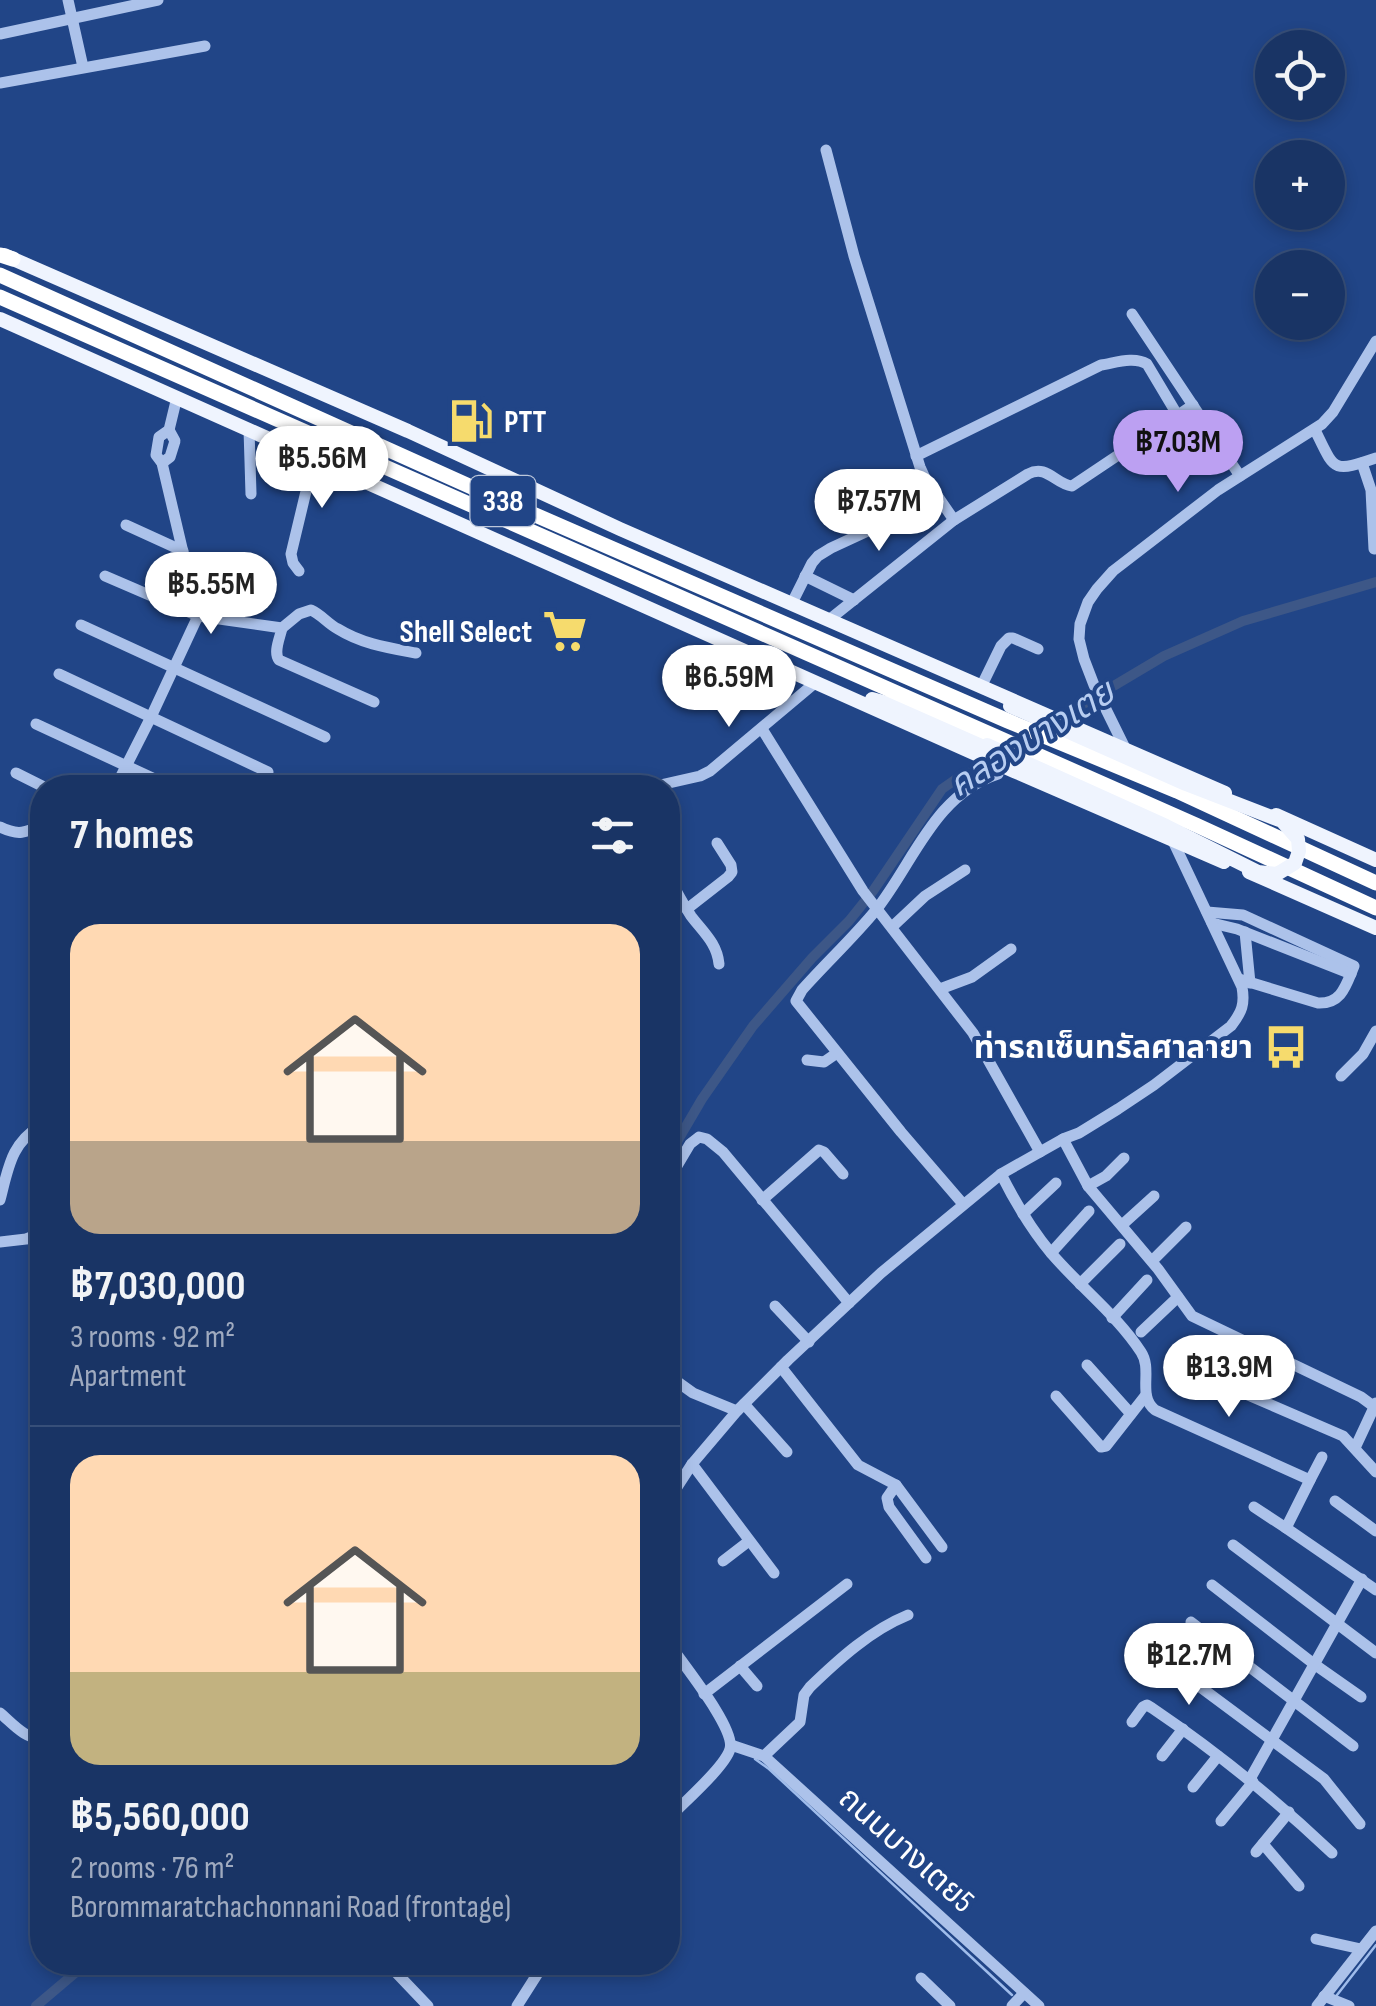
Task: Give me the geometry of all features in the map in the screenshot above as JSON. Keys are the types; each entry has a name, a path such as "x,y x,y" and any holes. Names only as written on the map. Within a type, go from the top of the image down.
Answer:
{"highway":[{"name":"338","path":"0,276 488,494 1009,714 1057,742 1376,883"},
{"name":"338","path":"0,296 847,670 986,746 1034,754 1376,908"}],"main road":[{"name":"338","path":"4,256 1376,860"},
{"name":"338","path":"0,319 821,684"},
{"path":"821,684 901,708 1166,826 1258,872 1277,874 1295,863 1298,838 1282,821 1009,714 826,617"},
{"name":"338","path":"986,746 1006,773 1172,839 1376,928"}],"street":[{"path":"68,0 83,67"},
{"path":"0,34 158,0"},
{"path":"0,83 205,46"},
{"path":"826,150 854,256 916,456 925,478 954,520"},
{"path":"1132,314 1240,476"},
{"path":"1126,748 1094,685 1079,639 1084,612 1097,589 1113,572 1240,476 1316,430 1333,412 1376,340"},
{"path":"916,456 1101,365 1130,360 1147,364 1178,416"},
{"path":"122,775 198,616 162,462 156,454 177,398"},
{"path":"826,617 854,600 954,520 1035,470 1072,486 1193,406"},
{"path":"248,429 251,494"},
{"path":"1316,430 1333,465 1347,468 1376,458"},
{"path":"286,474 307,455"},
{"path":"299,571 292,564 291,554 307,455"},
{"path":"1362,463 1372,490 1374,549"},
{"path":"792,603 812,564 823,552 885,522 925,478"},
{"path":"126,525 183,551"},
{"path":"104,576 198,616 282,628"},
{"path":"805,576 854,600"},
{"path":"374,702 279,660 276,651 282,628 299,614 312,610 357,638 416,653"},
{"path":"81,625 326,737"},
{"path":"982,685 1009,638 1038,650"},
{"path":"58,674 268,772"},
{"path":"680,781 710,772 821,684"},
{"path":"36,724 146,775"},
{"path":"762,729 862,891 973,1033 1040,1152"},
{"path":"16,773 30,780"},
{"path":"963,1204 796,1001 875,907 944,809 980,783 1006,773"},
{"path":"0,828 17,834 30,830"},
{"path":"1172,839 1210,918 1245,981 1326,1003 1338,998 1354,966 1210,918"},
{"path":"687,909 732,872 717,843"},
{"path":"892,927 926,896 965,870"},
{"path":"680,896 710,938 719,964"},
{"path":"1210,918 1243,915 1296,945"},
{"path":"680,1483 740,1408 781,1367 881,1273 963,1204 1001,1174 1080,1133 1154,1085 1231,1026 1245,1002 1245,932"},
{"path":"940,988 972,977 1011,949"},
{"path":"1341,1076 1363,1054 1376,1032"},
{"path":"807,1060 824,1062 837,1052"},
{"path":"0,1200 14,1150 30,1131"},
{"path":"680,1160 690,1144 702,1137 723,1152 850,1303"},
{"path":"1063,1139 1088,1186 1152,1260 1186,1310 1198,1320 1375,1406 1356,1448"},
{"path":"762,1200 820,1150 844,1174"},
{"path":"1088,1186 1106,1176 1124,1158"},
{"path":"1001,1174 1051,1253 1134,1342 1145,1359 1148,1405 1310,1480"},
{"path":"1023,1214 1056,1183"},
{"path":"1122,1225 1154,1196"},
{"path":"1051,1253 1089,1212"},
{"path":"1152,1260 1186,1228"},
{"path":"0,1242 30,1237"},
{"path":"1080,1284 1120,1244"},
{"path":"1112,1318 1147,1280"},
{"path":"1141,1332 1178,1297"},
{"path":"776,1306 808,1342"},
{"path":"1176,1361 1343,1436 1376,1472"},
{"path":"1087,1365 1131,1414"},
{"path":"781,1367 858,1465 896,1485 942,1548"},
{"path":"680,1384 693,1393 740,1408 786,1452"},
{"path":"1056,1396 1101,1447 1106,1446 1146,1395"},
{"path":"1286,1528 1322,1457"},
{"path":"692,1464 774,1573"},
{"path":"896,1485 887,1498 888,1507 926,1558"},
{"path":"1336,1501 1376,1531"},
{"path":"1254,1508 1376,1590"},
{"path":"723,1561 748,1541"},
{"path":"1233,1546 1376,1653"},
{"path":"1221,1821 1251,1780 1362,1579"},
{"path":"704,1694 847,1584"},
{"path":"1212,1585 1361,1697"},
{"path":"764,1756 800,1722 804,1695 823,1674 887,1624 908,1615"},
{"path":"1192,1622 1353,1746"},
{"path":"680,1659 730,1734 732,1744 723,1762 680,1807"},
{"path":"1168,1663 1324,1780 1360,1824"},
{"path":"740,1666 757,1686"},
{"path":"1132,1722 1147,1705 1251,1780 1332,1853"},
{"path":"0,1714 30,1736"},
{"path":"1162,1756 1182,1729"},
{"name":"ถนนบางเตย5","path":"732,1744 764,1756 1038,2006"},
{"path":"1192,1788 1218,1756"},
{"path":"1289,1812 1259,1848 1299,1886"},
{"path":"1331,2002 1376,1931"},
{"path":"1316,1939 1361,1950"},
{"path":"398,1975 428,2006"},
{"path":"517,2006 537,1975"},
{"path":"921,1978 950,2006"},
{"path":"1012,2006 1024,1993"}],"waterway":[{"name":"คลองบางเตย","path":"1053,722 1164,656 1243,621 1376,582"},
{"name":"คลองบางเตย","path":"680,1137 753,1026 873,891 942,789 997,759"},
{"path":"755,1759 1012,1995"},
{"path":"1337,1995 1376,1945"},
{"name":"คลองบางเตย","path":"36,2006 73,1975"}],"place":[{"name":"PTT","path":"471,421"},
{"name":"Shell Select","path":"565,631"},
{"name":"ท่ารถเซ็นทรัลศาลายา","path":"1286,1047"}]}
